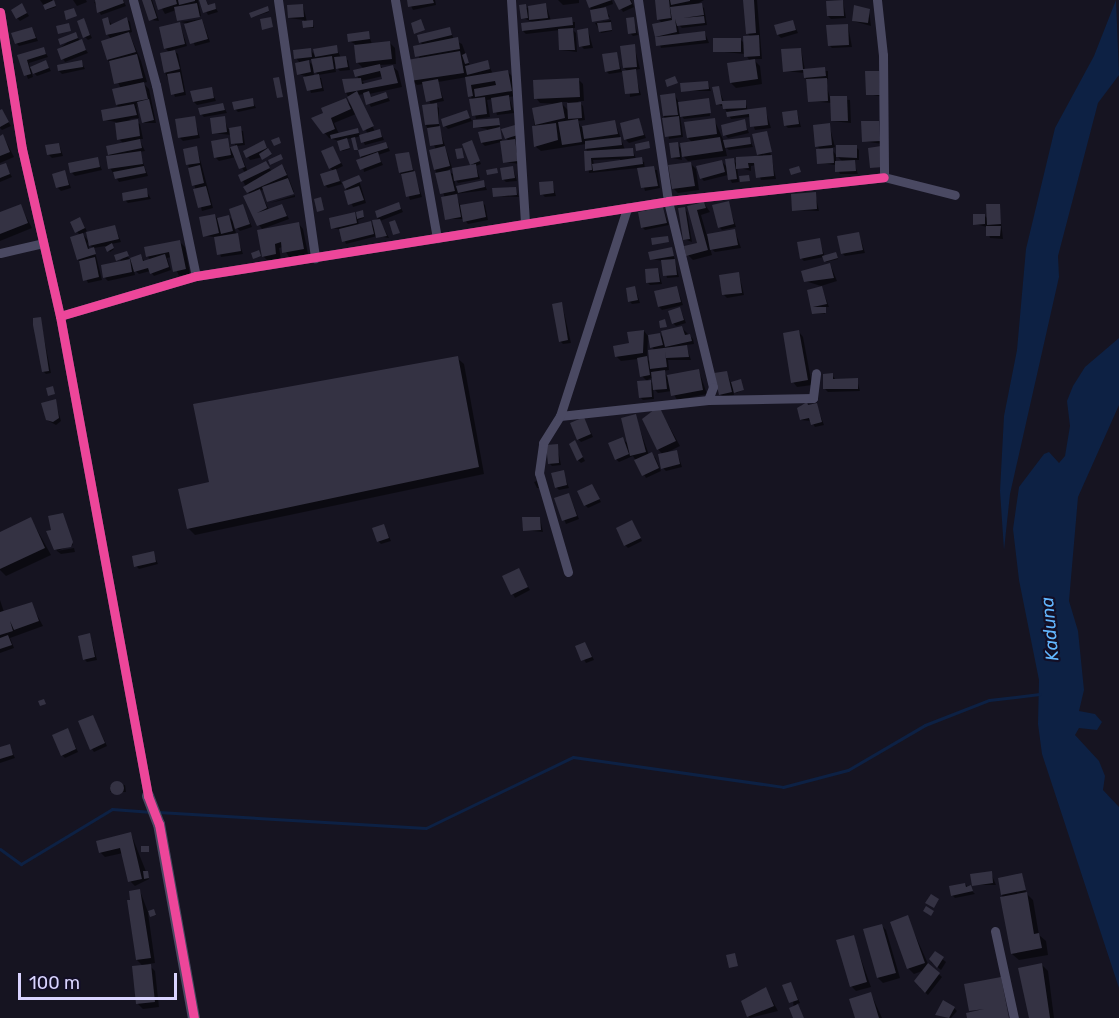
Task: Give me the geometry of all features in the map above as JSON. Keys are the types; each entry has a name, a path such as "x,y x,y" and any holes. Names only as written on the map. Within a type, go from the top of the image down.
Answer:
{"street":[{"path":"133,0 156,85 196,276"},
{"path":"278,0 315,258"},
{"path":"395,0 437,238"},
{"path":"511,0 525,224"},
{"path":"639,0 668,201 713,387 708,400"},
{"path":"877,0 883,55 884,177"},
{"path":"0,12 22,149 60,316 148,796 159,824 194,1018"},
{"path":"60,316 196,276 668,201 884,177 955,195"},
{"path":"568,572 539,473 543,443 560,416 627,208"},
{"path":"0,253 43,243"},
{"path":"560,416 708,400 813,398 816,373"},
{"path":"995,931 1014,1018"}],"water":[{"path":"1116,0 1119,75 1098,103 1058,256 1059,277 1010,494 1004,550 1000,491 1004,416 1017,350 1026,249 1055,128 1094,56"},
{"name":"Kaduna","path":"1119,338 1119,405 1078,497 1069,601 1078,631 1084,690 1079,711 1095,714 1102,722 1097,730 1079,728 1075,735 1099,761 1105,776 1103,790 1119,807 1119,988 1042,754 1038,724 1039,680 1019,580 1013,529 1019,487 1044,454 1049,452 1059,463 1065,456 1070,426 1067,401 1073,386 1085,367"}],"building":[{"path":"54,0 56,6 45,10 43,5"},
{"path":"95,0 123,0 124,3 97,13"},
{"path":"142,0 151,0 157,18 149,21"},
{"path":"155,0 176,0 177,4 158,10"},
{"path":"178,0 195,0 195,1 179,5"},
{"path":"199,0 206,0 208,5 215,3 216,9 203,13"},
{"path":"407,0 433,0 434,3 408,7"},
{"path":"586,0 612,0 589,8"},
{"path":"614,0 630,0 632,4 619,10"},
{"path":"655,0 669,0 671,18 657,20"},
{"path":"670,0 690,0 690,1 671,5"},
{"path":"743,0 754,0 756,33 746,34"},
{"path":"843,0 844,16 827,16 826,1"},
{"path":"22,3 27,13 16,19 11,10"},
{"path":"197,3 200,17 177,21 174,7"},
{"path":"546,3 548,18 529,20 528,6"},
{"path":"702,3 704,15 683,18 704,16 705,23 677,26 675,19 677,32 655,37 652,24 672,20 670,7"},
{"path":"303,4 304,17 288,18 287,5"},
{"path":"526,4 528,18 521,19 519,5"},
{"path":"854,5 870,9 868,23 852,21"},
{"path":"268,6 269,11 251,18 249,13"},
{"path":"606,7 609,19 592,22 590,10"},
{"path":"74,8 77,16 66,20 64,11"},
{"path":"108,17 110,25 127,17 130,30 106,35 102,19"},
{"path":"271,17 273,27 262,30 260,19"},
{"path":"572,17 573,25 522,31 521,23"},
{"path":"634,17 636,33 628,34 626,18"},
{"path":"84,18 90,35 83,38 77,21"},
{"path":"202,19 208,39 190,44 184,24"},
{"path":"421,19 425,30 414,34 411,23"},
{"path":"313,20 313,27 303,28 302,21"},
{"path":"793,20 796,30 777,35 774,25"},
{"path":"180,22 185,44 164,49 159,27"},
{"path":"611,22 612,30 599,32 597,23"},
{"path":"69,23 71,31 58,34 56,26"},
{"path":"848,24 849,45 828,46 826,25"},
{"path":"32,27 36,38 15,44 11,33"},
{"path":"450,27 452,35 419,43 417,35"},
{"path":"573,28 575,50 559,50 558,29"},
{"path":"588,28 590,45 579,47 577,30"},
{"path":"369,31 370,39 348,42 347,34"},
{"path":"705,31 706,40 656,46 655,37"},
{"path":"76,32 78,38 60,45 58,39"},
{"path":"129,32 136,52 107,60 101,41"},
{"path":"759,35 760,56 744,57 743,36"},
{"path":"458,37 460,49 415,57 413,46"},
{"path":"713,38 741,38 741,52 713,52"},
{"path":"82,39 86,50 61,60 57,49"},
{"path":"390,41 392,59 356,63 354,45"},
{"path":"635,44 637,67 623,68 620,46"},
{"path":"337,45 338,53 315,57 313,49"},
{"path":"44,47 46,54 27,60 31,74 24,76 17,55"},
{"path":"311,48 312,57 294,59 293,50"},
{"path":"801,48 803,69 825,67 826,76 804,78 803,70 783,72 781,49"},
{"path":"175,50 180,69 164,73 160,53"},
{"path":"460,51 464,73 410,81 407,60"},
{"path":"617,52 620,69 605,72 602,54"},
{"path":"466,53 469,63 465,64 462,55"},
{"path":"137,54 143,78 114,84 109,61"},
{"path":"332,56 334,69 314,73 311,59"},
{"path":"346,56 348,67 336,69 334,57"},
{"path":"755,59 758,79 730,83 727,63"},
{"path":"46,60 49,68 33,74 30,67"},
{"path":"82,60 83,67 58,71 57,65"},
{"path":"309,60 311,72 297,75 295,63"},
{"path":"488,60 490,69 467,75 465,66"},
{"path":"380,64 381,68 393,65 398,83 345,93 342,79 361,78 362,84 382,79 380,71 355,77 353,70"},
{"path":"636,69 639,93 625,94 622,71"},
{"path":"508,70 512,91 475,97 474,89 496,85 495,81 471,85 473,96 468,97 465,77"},
{"path":"865,71 879,71 880,95 866,95"},
{"path":"180,72 184,92 171,95 167,74"},
{"path":"319,74 322,88 307,91 303,77"},
{"path":"675,76 678,83 667,87 665,80"},
{"path":"279,77 283,97 277,98 273,78"},
{"path":"579,78 580,97 534,99 533,80"},
{"path":"827,78 828,101 808,102 806,79"},
{"path":"438,79 442,98 426,102 422,82"},
{"path":"708,81 709,89 681,92 680,83"},
{"path":"144,82 148,99 116,105 112,89"},
{"path":"719,86 722,101 746,100 746,108 723,109 722,104 716,105 712,87"},
{"path":"212,87 214,98 193,102 190,91"},
{"path":"357,91 374,126 363,131 347,97"},
{"path":"369,91 371,97 386,92 388,98 366,105 363,93"},
{"path":"675,93 678,115 663,116 660,95"},
{"path":"509,95 511,110 493,113 491,98"},
{"path":"830,96 847,96 848,121 831,121"},
{"path":"485,97 487,114 472,116 469,99"},
{"path":"253,98 254,106 234,110 232,102"},
{"path":"346,98 351,109 331,118 335,129 323,134 311,118 323,113 321,108"},
{"path":"709,98 711,113 680,117 678,102"},
{"path":"149,99 154,120 142,123 137,102"},
{"path":"562,102 565,118 535,125 532,108"},
{"path":"581,102 582,118 568,119 567,103"},
{"path":"223,103 225,110 200,115 198,108"},
{"path":"437,103 439,124 425,125 422,105"},
{"path":"134,104 137,115 103,121 101,110"},
{"path":"766,107 768,125 750,127 749,114 727,117 726,112"},
{"path":"2,109 9,122 0,127 0,110"},
{"path":"467,110 470,118 443,127 441,119"},
{"path":"797,110 799,124 784,126 782,112"},
{"path":"195,116 198,135 178,138 175,119"},
{"path":"225,116 227,132 212,134 210,118"},
{"path":"679,116 681,135 665,137 662,118"},
{"path":"499,118 500,125 473,128 473,120"},
{"path":"639,118 644,135 624,140 620,123"},
{"path":"715,118 717,134 687,138 684,122"},
{"path":"138,119 140,136 117,140 115,123"},
{"path":"578,119 582,142 562,145 558,122"},
{"path":"745,119 747,130 723,136 721,125"},
{"path":"615,120 618,134 584,139 582,126"},
{"path":"861,121 879,121 880,141 862,142"},
{"path":"556,123 558,140 534,147 532,126"},
{"path":"830,123 832,145 815,147 813,125"},
{"path":"515,125 518,135 505,139 501,129"},
{"path":"241,126 243,143 231,144 229,128"},
{"path":"440,126 443,144 430,146 427,128"},
{"path":"500,127 502,139 481,143 478,132"},
{"path":"358,128 359,133 331,139 330,135"},
{"path":"380,129 382,137 361,143 359,135"},
{"path":"767,131 772,152 757,155 752,134"},
{"path":"3,134 10,152 0,156 0,136"},
{"path":"279,137 281,143 274,146 271,140"},
{"path":"355,137 358,150 354,150 351,138"},
{"path":"621,137 622,145 585,149 585,141"},
{"path":"720,137 723,151 682,157 680,143"},
{"path":"750,137 751,144 725,148 723,140"},
{"path":"228,138 231,155 214,158 211,141"},
{"path":"347,138 350,148 340,151 337,141"},
{"path":"140,139 142,148 108,155 106,146"},
{"path":"515,139 518,161 503,163 500,141"},
{"path":"264,140 267,148 246,158 243,151"},
{"path":"472,140 480,161 470,165 462,144"},
{"path":"649,141 650,148 636,151 635,144"},
{"path":"386,142 388,148 360,157 358,150"},
{"path":"678,142 680,157 671,158 669,143"},
{"path":"59,143 61,153 47,155 45,145"},
{"path":"237,145 245,167 239,169 230,147"},
{"path":"836,145 857,145 857,158 836,157"},
{"path":"197,146 200,163 186,165 183,149"},
{"path":"333,146 341,163 329,169 321,151"},
{"path":"445,146 450,166 434,170 429,150"},
{"path":"881,146 883,167 870,168 868,148"},
{"path":"268,148 272,154 262,160 259,154"},
{"path":"462,148 464,158 457,159 455,149"},
{"path":"633,148 634,156 591,158 592,170 585,171 584,151"},
{"path":"833,148 834,163 817,164 816,149"},
{"path":"141,151 143,164 108,169 106,156"},
{"path":"378,152 381,162 360,170 356,160"},
{"path":"409,152 413,170 399,173 395,154"},
{"path":"281,154 283,159 270,165 268,160"},
{"path":"772,155 774,176 756,178 754,163 748,163 749,168 736,169 736,157"},
{"path":"98,157 100,167 70,173 68,163"},
{"path":"642,157 643,164 593,171 592,164"},
{"path":"734,158 737,179 728,180 725,159"},
{"path":"722,160 725,172 700,179 696,166"},
{"path":"855,160 856,171 835,172 835,161"},
{"path":"266,161 270,168 241,182 238,175"},
{"path":"691,162 695,186 672,189 668,165"},
{"path":"6,163 10,174 0,178 0,165"},
{"path":"282,164 287,175 247,193 243,187"},
{"path":"476,164 478,177 454,181 452,168"},
{"path":"200,165 204,183 192,186 188,168"},
{"path":"144,166 146,173 115,179 113,172"},
{"path":"513,166 515,178 502,180 500,168"},
{"path":"654,166 658,186 641,188 637,168"},
{"path":"799,166 801,172 791,175 789,169"},
{"path":"497,168 498,173 487,175 486,170"},
{"path":"336,169 340,181 324,186 320,174"},
{"path":"65,170 69,185 56,188 52,174"},
{"path":"450,170 455,191 440,194 435,173"},
{"path":"415,171 420,194 406,197 401,174"},
{"path":"359,175 362,181 345,189 342,182"},
{"path":"749,175 750,181 740,182 739,176"},
{"path":"288,178 294,194 267,202 262,187"},
{"path":"484,180 485,187 458,193 456,186"},
{"path":"553,181 554,193 540,195 539,182"},
{"path":"206,186 211,205 198,208 193,189"},
{"path":"359,186 364,200 348,205 344,191"},
{"path":"516,187 517,195 493,197 492,188"},
{"path":"147,188 148,197 123,201 122,193"},
{"path":"260,189 267,208 257,213 282,204 287,216 257,226 243,196"},
{"path":"816,192 817,209 792,211 791,194"},
{"path":"457,194 461,217 445,220 441,197"},
{"path":"321,197 324,210 317,212 314,199"},
{"path":"483,201 486,217 463,222 460,205"},
{"path":"729,201 734,224 718,228 712,205"},
{"path":"399,202 401,209 377,218 375,211"},
{"path":"704,202 706,208 697,210 708,250 686,256 684,246 697,243 687,206"},
{"path":"21,204 28,223 0,234 0,212"},
{"path":"243,204 250,224 235,229 229,209"},
{"path":"986,204 1000,204 1001,224 987,225"},
{"path":"663,207 667,223 641,228 638,212"},
{"path":"685,207 690,239 683,240 678,208"},
{"path":"363,210 364,217 357,219 356,212"},
{"path":"355,212 357,223 331,229 329,218"},
{"path":"215,214 219,233 203,237 199,217"},
{"path":"973,214 985,214 985,224 973,225"},
{"path":"229,215 233,231 221,234 217,218"},
{"path":"80,217 85,228 75,233 70,222"},
{"path":"380,219 387,236 376,238 372,220"},
{"path":"395,220 400,233 393,235 389,222"},
{"path":"371,221 374,234 342,242 339,229"},
{"path":"299,222 304,249 282,253 281,242 275,244 276,254 262,257 257,230"},
{"path":"115,225 119,239 89,246 86,232"},
{"path":"986,226 1001,226 1000,236 986,236"},
{"path":"735,229 738,245 710,250 707,234"},
{"path":"859,232 863,250 841,254 837,236"},
{"path":"83,233 88,249 94,247 96,254 77,260 70,237"},
{"path":"238,233 241,251 217,255 214,237"},
{"path":"668,236 669,242 652,245 651,238"},
{"path":"820,238 823,254 800,259 797,242"},
{"path":"180,240 186,269 173,272 169,252 146,257 144,247"},
{"path":"112,243 114,248 107,252 105,247"},
{"path":"672,247 674,256 650,260 648,252"},
{"path":"259,250 261,256 253,259 251,253"},
{"path":"127,251 129,256 116,261 114,255"},
{"path":"836,252 838,258 824,262 822,256"},
{"path":"141,254 143,261 165,254 169,267 150,274 148,268 134,272 130,258"},
{"path":"95,257 99,277 83,281 79,261"},
{"path":"130,259 132,272 103,278 101,265"},
{"path":"675,259 677,275 663,276 661,260"},
{"path":"830,263 834,278 804,282 801,271"},
{"path":"658,268 660,282 646,283 645,269"},
{"path":"739,272 742,293 722,295 719,275"},
{"path":"635,286 638,300 628,302 626,288"},
{"path":"677,286 681,302 658,307 654,291"},
{"path":"822,286 827,304 813,307 826,307 826,313 812,314 807,290"},
{"path":"562,302 568,340 559,342 552,304"},
{"path":"680,307 684,320 672,324 668,311"},
{"path":"41,317 49,371 42,372 33,325 33,318"},
{"path":"665,319 667,327 660,328 659,321"},
{"path":"682,326 685,335 690,334 692,341 665,347 661,331"},
{"path":"644,330 643,353 615,357 613,346 629,343 627,332"},
{"path":"799,330 808,380 791,383 783,333"},
{"path":"660,333 663,345 650,348 648,335"},
{"path":"687,345 689,357 666,358 665,351 667,367 650,369 648,350"},
{"path":"458,356 479,467 187,529 178,489 209,482 193,404"},
{"path":"647,356 650,375 640,377 637,358"},
{"path":"699,369 703,390 671,396 667,375"},
{"path":"665,370 667,389 653,390 651,372"},
{"path":"727,371 732,392 719,395 714,373"},
{"path":"833,373 833,379 858,378 858,389 823,389 823,374"},
{"path":"741,379 744,390 734,393 731,382"},
{"path":"651,380 652,397 639,398 637,381"},
{"path":"53,386 55,394 48,396 46,388"},
{"path":"56,399 59,418 53,422 46,420 41,403"},
{"path":"807,402 808,405 817,403 822,422 811,425 809,418 800,420 797,408"},
{"path":"659,406 676,441 657,450 642,419"},
{"path":"636,414 646,452 630,456 621,418"},
{"path":"584,417 591,434 577,440 570,423"},
{"path":"623,437 629,454 615,460 608,443"},
{"path":"575,440 583,457 577,461 569,444"},
{"path":"558,444 559,463 548,464 546,445"},
{"path":"677,450 680,464 661,469 658,454"},
{"path":"652,452 659,468 642,476 634,460"},
{"path":"564,470 567,485 555,488 551,473"},
{"path":"592,484 600,499 584,506 577,491"},
{"path":"569,493 577,516 562,521 554,498"},
{"path":"63,513 73,542 71,547 54,550 46,531 51,530 48,516"},
{"path":"31,517 45,548 0,569 0,532"},
{"path":"522,517 540,517 541,530 523,531"},
{"path":"632,520 641,538 624,546 616,528"},
{"path":"384,524 389,538 377,542 372,528"},
{"path":"154,551 156,562 134,567 132,556"},
{"path":"519,568 528,587 511,595 502,576"},
{"path":"32,602 39,621 14,630 10,621 13,631 0,635 0,612"},
{"path":"90,633 95,657 83,660 78,636"},
{"path":"8,635 12,645 0,649 0,638"},
{"path":"585,642 592,657 581,661 575,646"},
{"path":"44,699 46,704 40,706 38,701"},
{"path":"93,715 105,743 90,750 78,721"},
{"path":"68,728 76,749 61,756 52,735"},
{"path":"10,744 13,755 0,759 0,747"},
{"path":"117,781 122,783 124,788 122,793 117,795 112,793 110,788 112,783"},
{"path":"131,832 142,879 128,882 120,848 99,853 96,841"},
{"path":"141,846 149,846 149,852 141,852"},
{"path":"143,871 148,871 149,878 144,879"},
{"path":"992,871 993,883 972,886 970,874"},
{"path":"1022,873 1026,890 1001,895 998,878"},
{"path":"965,883 966,887 971,885 973,891 951,896 949,886"},
{"path":"140,889 151,958 136,960 127,900 130,900 129,891"},
{"path":"1027,892 1034,934 1039,933 1042,948 1011,954 1000,897"},
{"path":"931,894 939,899 934,908 925,903"},
{"path":"926,906 934,911 931,916 923,911"},
{"path":"154,909 156,915 150,917 148,911"},
{"path":"908,915 925,963 907,969 890,922"},
{"path":"882,924 896,973 877,978 863,929"},
{"path":"854,935 867,982 850,987 836,940"},
{"path":"935,951 944,957 937,968 929,959"},
{"path":"735,953 738,966 729,968 726,955"},
{"path":"928,963 940,973 925,993 914,981"},
{"path":"1042,963 1050,1018 1029,1018 1018,968"},
{"path":"151,964 155,1002 136,1004 132,966"},
{"path":"1001,977 1009,1018 967,1018 966,1013 984,1009 969,1011 964,984"},
{"path":"791,982 798,1000 789,1003 782,985"},
{"path":"766,987 774,1006 747,1017 741,1001"},
{"path":"871,992 879,1018 855,1018 849,999"},
{"path":"943,1000 955,1007 949,1018 935,1015"},
{"path":"798,1004 804,1018 793,1018 789,1008"}],"waterway":[{"path":"158,812 426,828 573,757 783,787 848,770 925,725 989,700 1040,694"},
{"path":"0,849 21,864 112,809 152,812"}],"cycle path":[{"path":"0,12 22,149 60,316 148,796 159,824 194,1018"},
{"path":"60,316 196,276 668,201 884,177"}]}
